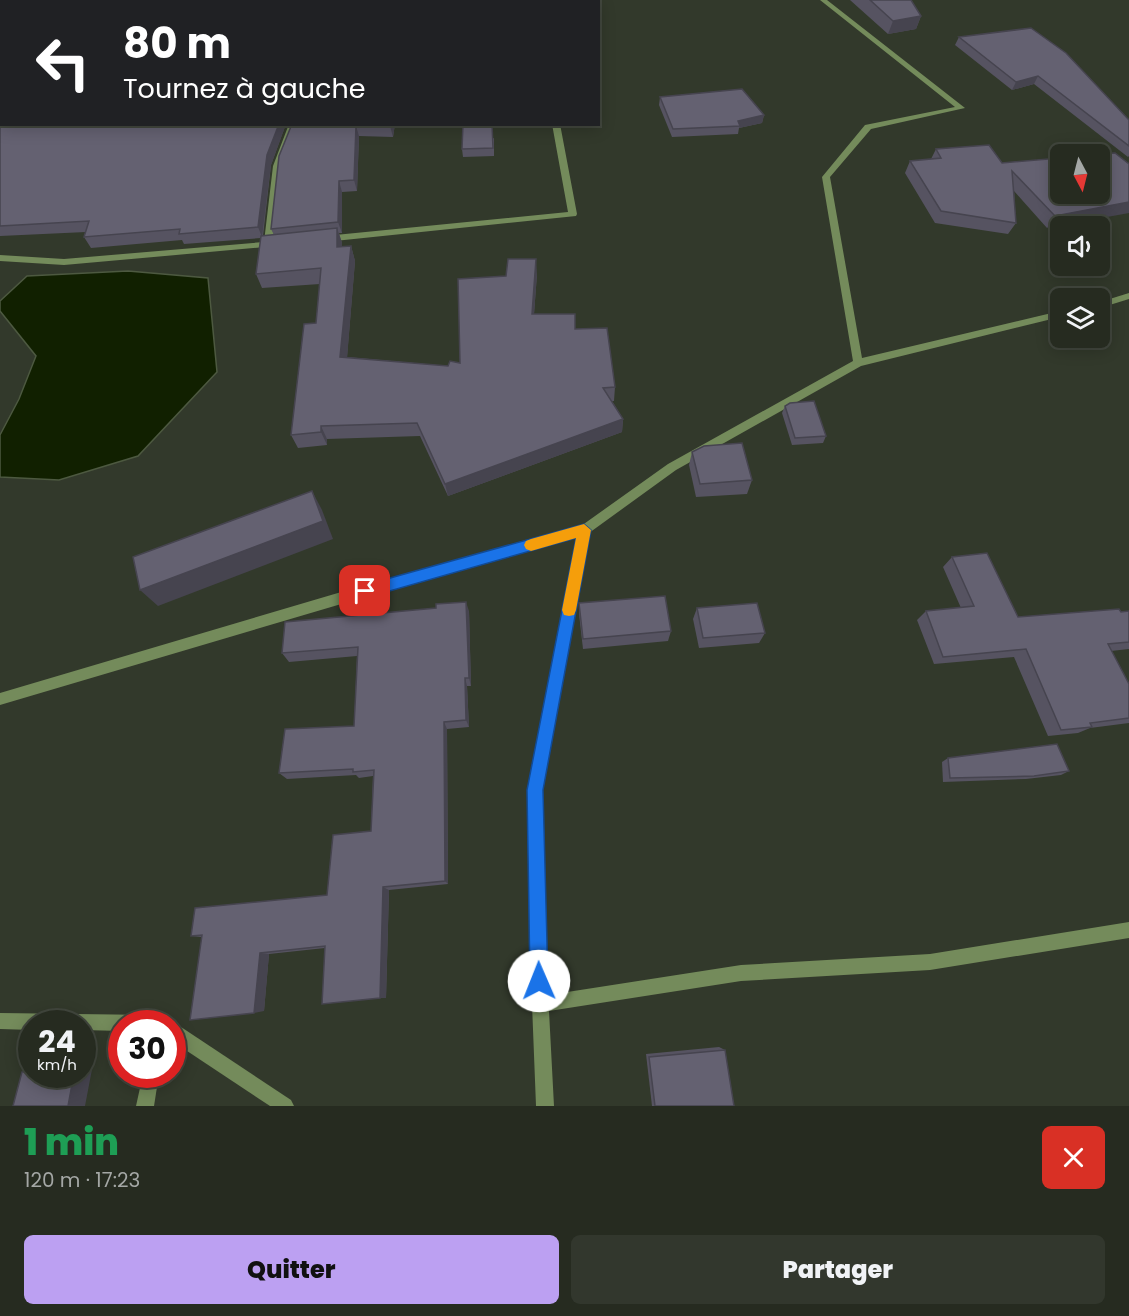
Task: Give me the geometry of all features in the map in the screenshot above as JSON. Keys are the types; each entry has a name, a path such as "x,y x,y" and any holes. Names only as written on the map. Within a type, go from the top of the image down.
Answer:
{"street":[{"path":"823,0 961,108 868,126 826,177 858,363"},
{"path":"268,245 277,166 292,126"},
{"path":"313,241 573,214 556,126"},
{"path":"0,258 64,262 279,244"},
{"path":"1110,302 1129,296"},
{"path":"0,699 584,530 672,467 858,363 1050,316"},
{"path":"545,1106 535,790 584,530"},
{"path":"540,1004 741,973 930,962 1129,930"},
{"path":"0,1021 108,1022"},
{"path":"186,1040 285,1106"},
{"path":"145,1106 148,1088"}],"shaded area":[{"path":"128,271 208,278 217,372 138,456 59,480 0,477 0,435 19,399 36,356 0,311 0,301 27,276"}],"building":[{"path":"870,0 911,0 921,16 893,21"},
{"path":"1031,28 1066,53 1129,120 1129,146 1038,76 1016,82 959,37"},
{"path":"742,89 764,115 738,121 740,126 673,129 660,97"},
{"path":"0,126 278,126 267,155 258,227 179,234 180,229 84,237 89,221 0,226"},
{"path":"291,126 356,126 354,180 339,181 338,222 271,229 279,156"},
{"path":"463,126 492,126 493,148 462,149"},
{"path":"989,145 1002,163 1050,159 1050,204 1110,204 1110,153 1115,153 1129,164 1129,202 1055,216 1012,171 1016,223 941,211 910,161 941,158 936,149"},
{"path":"337,228 337,247 351,246 340,357 448,366 450,361 460,363 458,279 506,276 508,259 536,259 532,314 575,314 575,329 607,328 615,387 603,388 623,419 445,484 417,423 321,426 321,432 291,435 304,324 316,323 321,268 256,274 261,236"},
{"path":"814,401 826,436 795,438 785,406 790,403"},
{"path":"742,443 752,480 700,484 692,452 704,446"},
{"path":"312,491 323,521 140,590 133,557"},
{"path":"987,553 1018,617 1119,609 1121,612 1129,611 1129,642 1108,644 1129,684 1129,718 1090,723 1092,727 1061,730 1026,649 943,657 926,611 974,606 952,557"},
{"path":"665,596 671,631 583,639 579,603"},
{"path":"466,602 469,678 465,678 466,720 444,722 445,881 383,887 380,998 322,1004 325,946 260,953 254,1013 190,1020 202,935 191,936 195,908 327,895 333,835 371,831 374,770 279,773 285,729 354,726 358,647 282,653 285,622 436,608 436,604"},
{"path":"757,603 765,633 703,638 697,608"},
{"path":"1057,744 1069,771 1034,776 950,778 948,758"},
{"path":"725,1050 734,1106 655,1106 649,1057"},
{"path":"18,1087 71,1088 68,1106 13,1106"}],"slow traffic":[{"path":"531,545 584,530 569,610"}],"route":[{"path":"365,591 584,530 535,790 539,981"}]}
